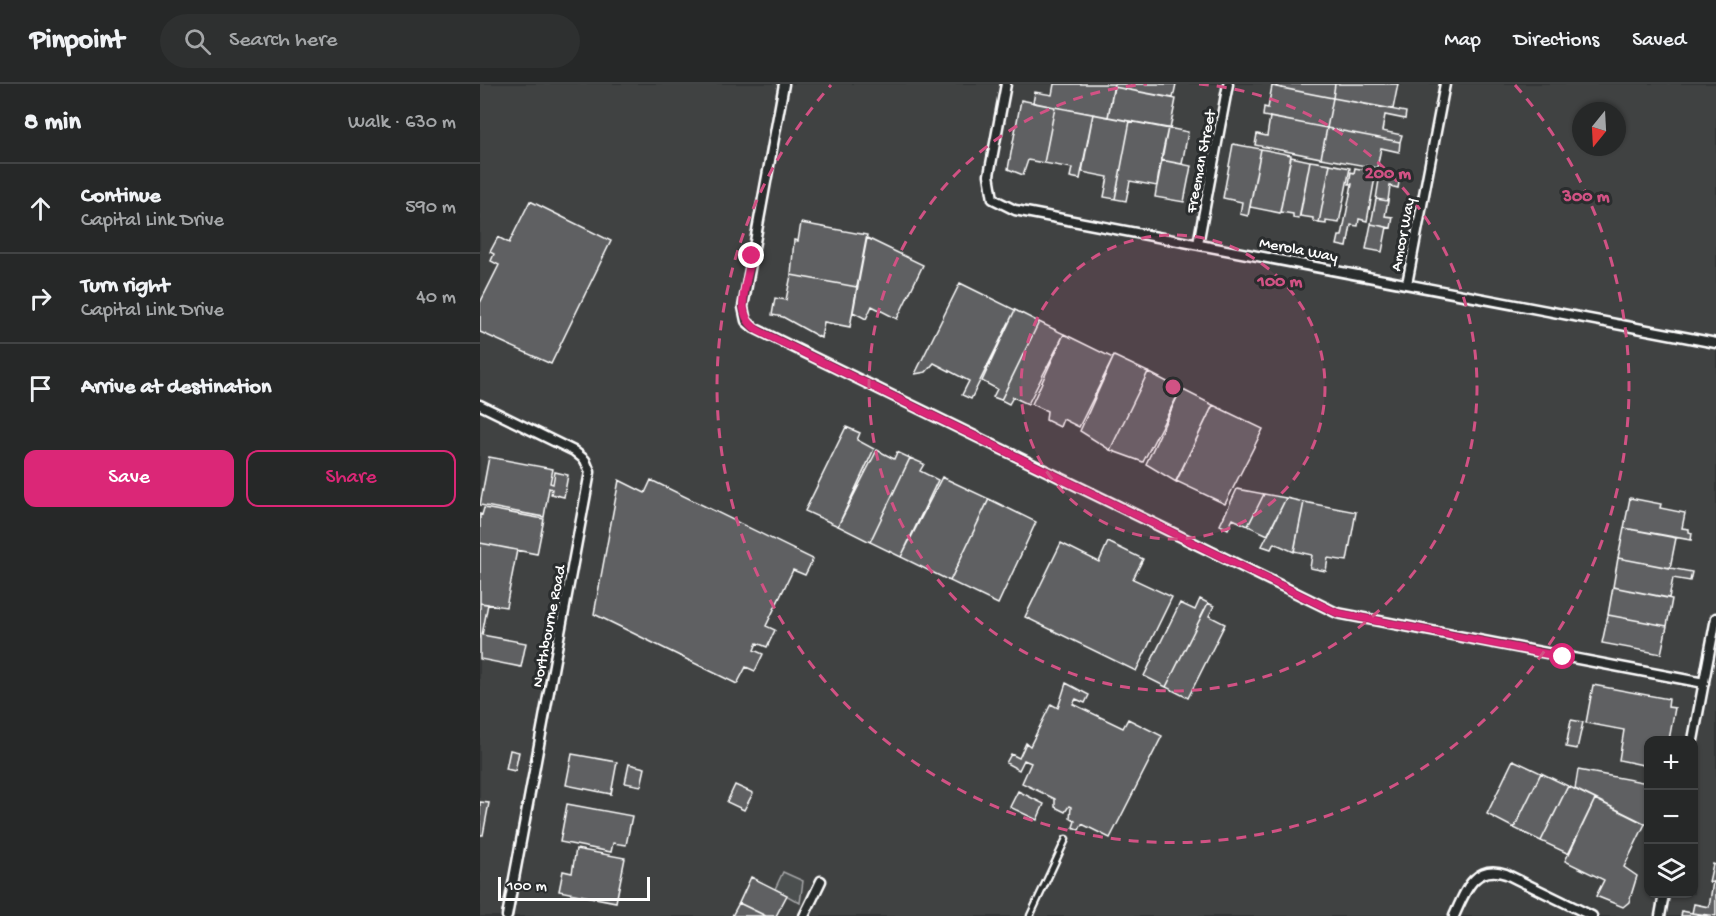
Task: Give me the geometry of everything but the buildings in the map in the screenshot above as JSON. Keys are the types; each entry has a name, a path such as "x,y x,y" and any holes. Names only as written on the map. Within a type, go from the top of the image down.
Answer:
{"street":[{"path":"784,84 742,307 747,321 754,328 1337,613 1704,683"},
{"name":"Merola Way","path":"1006,84 989,175 993,199 1016,210 1716,343"},
{"name":"Freeman Street","path":"1198,244 1228,84"},
{"name":"Amcor Way","path":"1407,284 1445,84"},
{"name":"Northbourne Road","path":"480,405 574,451 585,460 590,472 507,916"},
{"path":"1694,736 1716,618"},
{"path":"1454,916 1471,881 1480,874 1493,871 1506,874 1592,916"},
{"path":"804,916 821,881"},
{"path":"1660,916 1663,898"}],"lane":[{"path":"1030,916 1066,839"}],"shaded area":[{"path":"480,84 1716,84 1716,916 480,916"},
{"path":"783,872 803,881 800,903 775,889"}],"route":[{"path":"752,256 742,307 747,321 759,331 1337,613 1563,657"}]}
